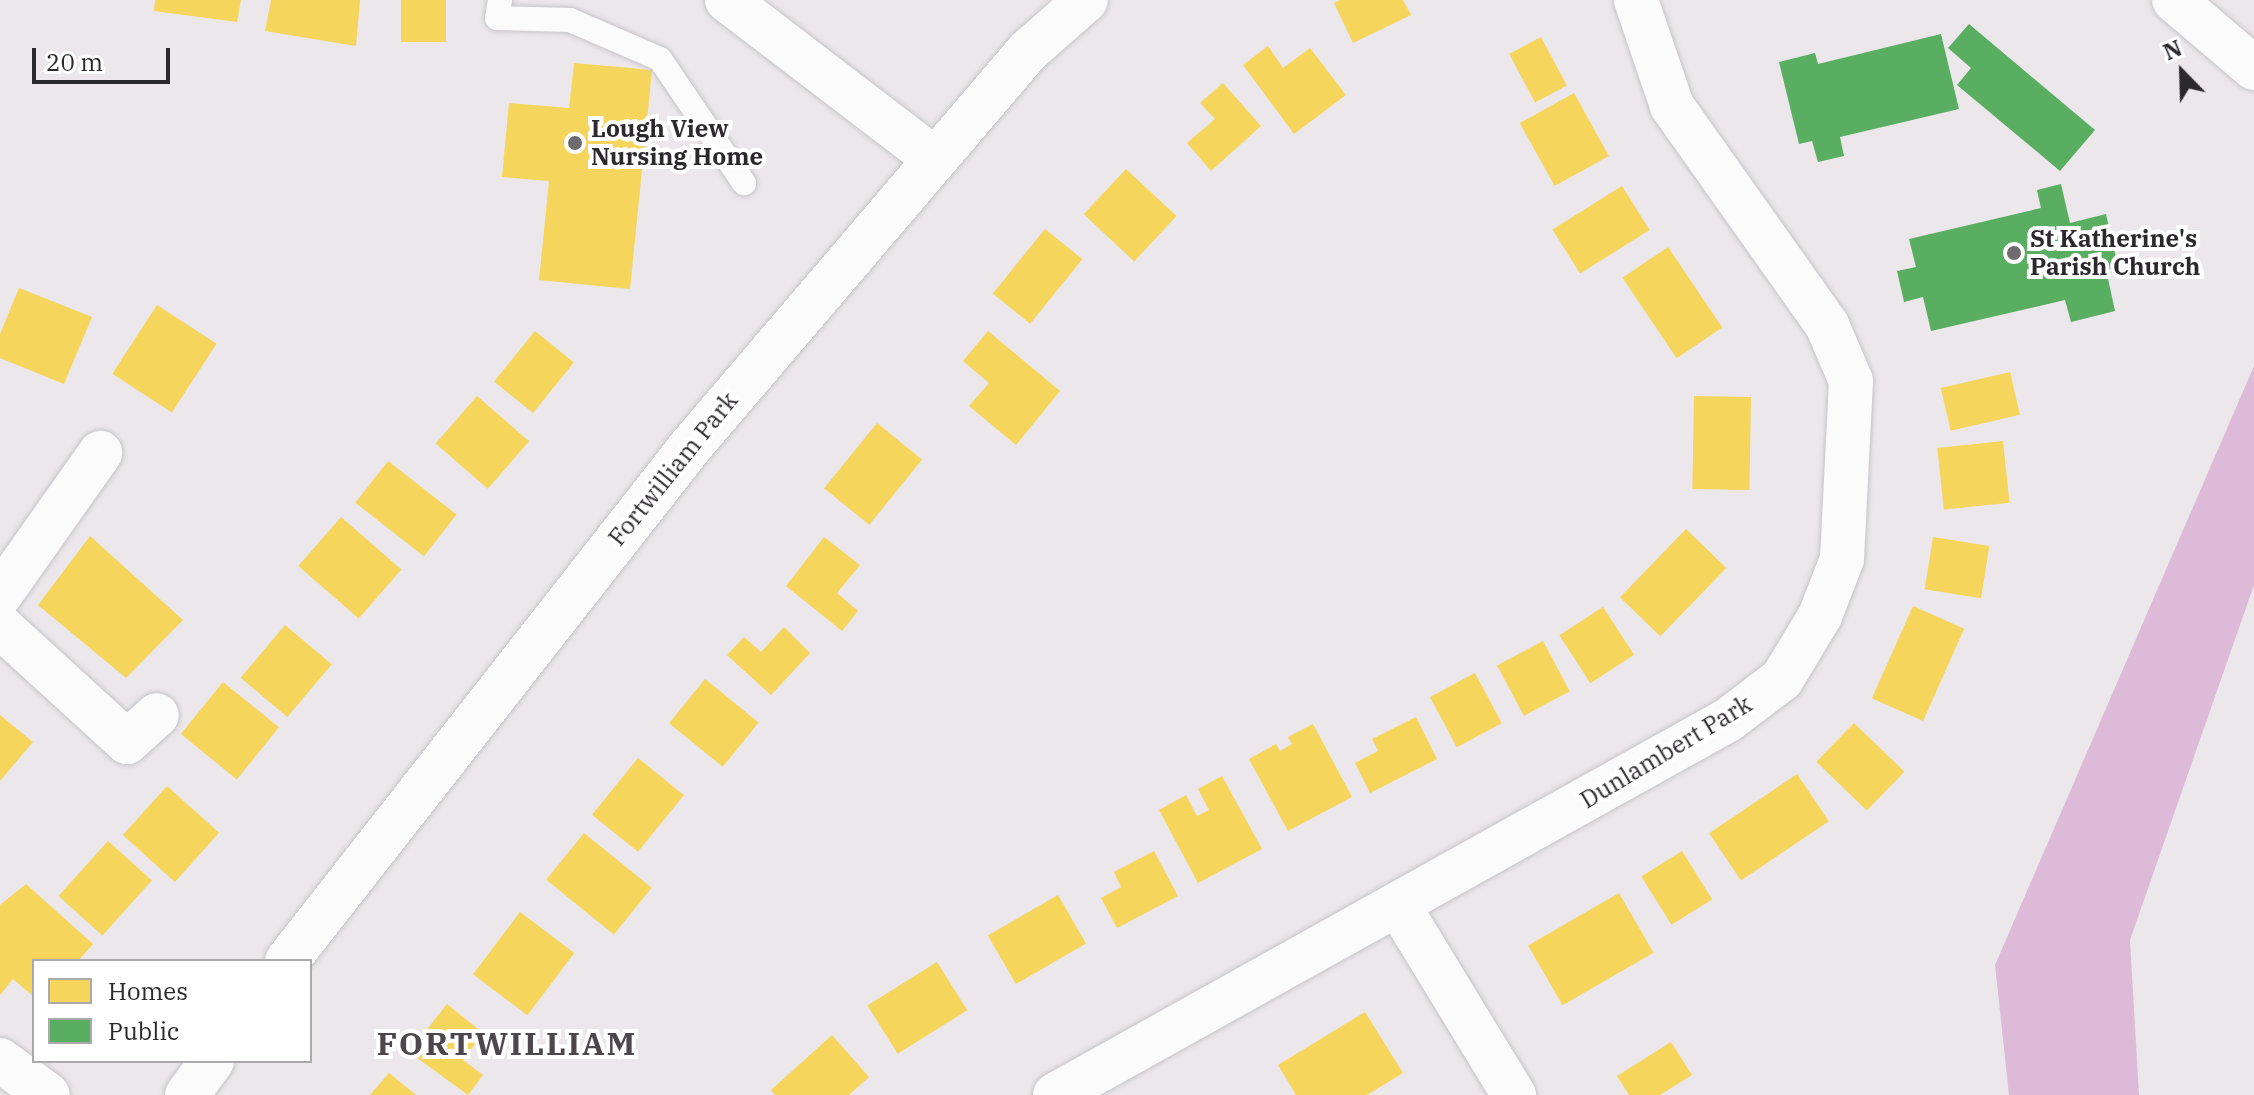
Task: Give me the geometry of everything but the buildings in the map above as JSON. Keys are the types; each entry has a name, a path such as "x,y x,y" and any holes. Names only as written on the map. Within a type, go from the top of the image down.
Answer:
{"street":[{"path":"727,0 935,159"},
{"name":"Fortwilliam Park","path":"289,959 680,459 1028,51 1086,0"},
{"name":"Dunlambert Park","path":"1055,1095 1728,720 1782,679 1820,616 1842,559 1851,381 1827,325 1672,106 1636,0"},
{"path":"2174,0 2254,68"},
{"path":"0,595 100,453"},
{"path":"0,626 127,742 157,715"},
{"path":"1398,905 1514,1095"},
{"path":"0,1060 48,1095"},
{"path":"187,1095 211,1063"}],"lane":[{"path":"500,0 497,18 570,20 660,59 744,183"}],"shaded area":[{"path":"2254,366 2254,585 2130,940 2139,1095 2009,1095 1995,965"}],"place":[{"name":"Lough View Nursing Home","path":"575,143"},
{"name":"St Katherine's Parish Church","path":"2014,253"}],"district":[{"name":"FORTWILLIAM","path":"507,1043"}]}
